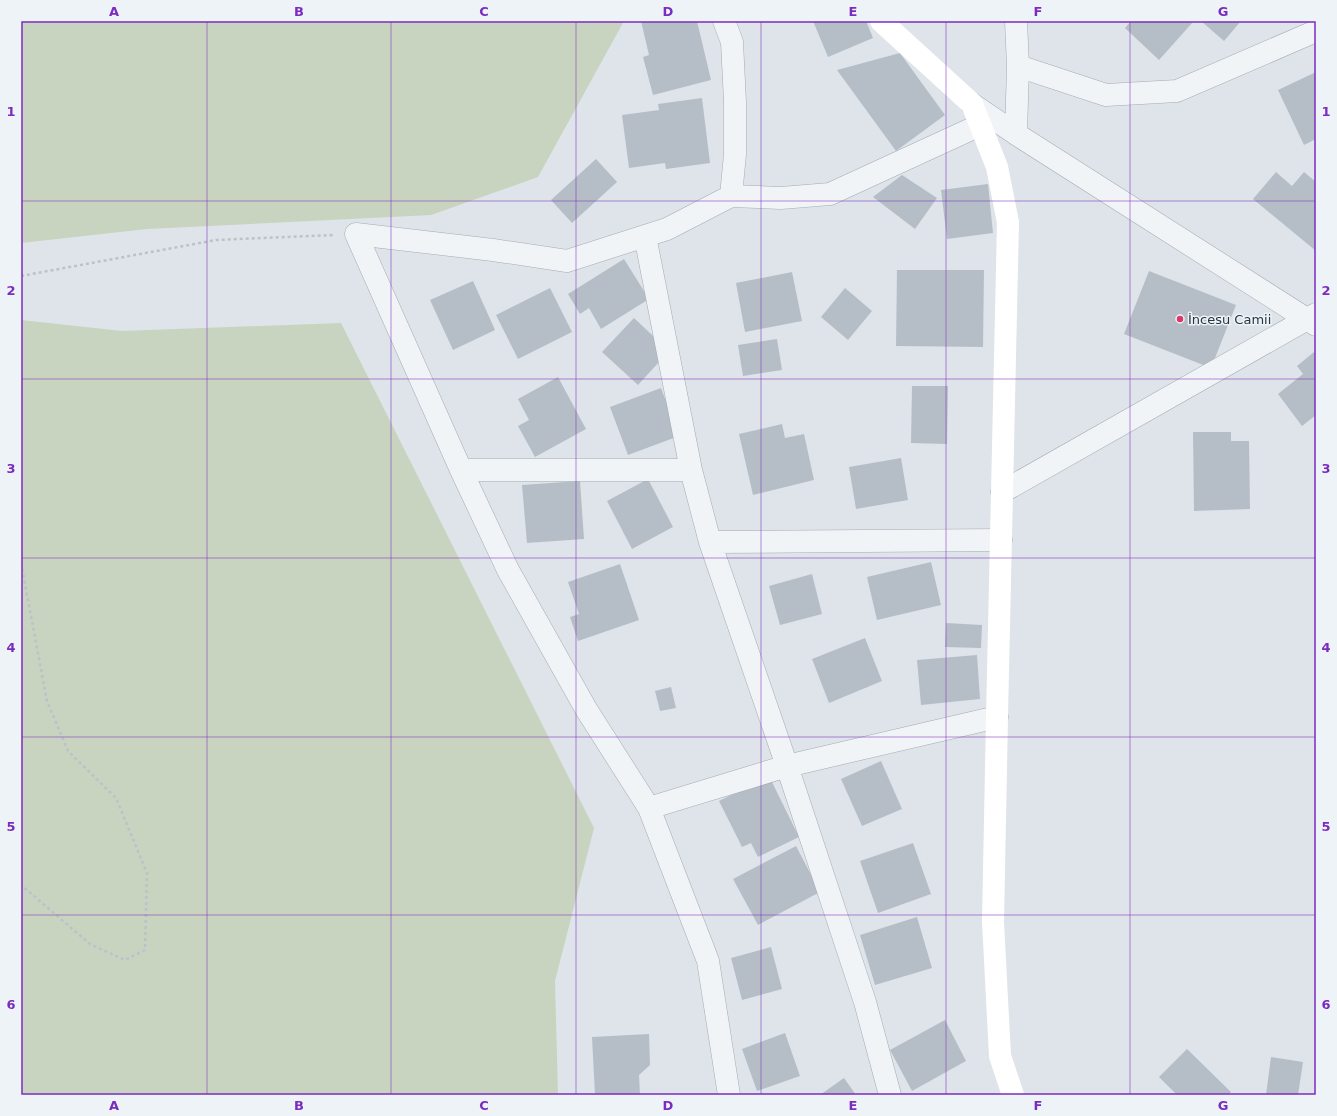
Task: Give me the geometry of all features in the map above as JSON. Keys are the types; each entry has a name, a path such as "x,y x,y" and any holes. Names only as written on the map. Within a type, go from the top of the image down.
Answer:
{"street":[{"path":"724,21 732,42 735,102 735,154 731,196"},
{"path":"881,21 972,104 1016,134 1313,319 1002,492"},
{"path":"1016,21 1018,66 1016,134"},
{"path":"1018,66 1106,95 1177,91 1316,31"},
{"path":"972,104 997,167 1008,222 993,922 1000,1056 1013,1095"},
{"path":"356,234 567,260 667,229 731,196 781,198 830,194 980,125"},
{"path":"356,234 461,470 508,570 582,702 649,808 708,960 729,1095"},
{"path":"645,236 691,470 710,542 787,766 865,1002 890,1095"},
{"path":"461,470 691,470"},
{"path":"710,542 1001,540"},
{"path":"649,808 787,766 997,717"}],"path":[{"path":"21,276 216,240 356,234"},
{"path":"21,563 47,701 68,751 116,798 147,873 145,950 126,960 90,944 21,885"}],"green space":[{"path":"21,21 624,21 538,177 431,215 147,229 21,243"},
{"path":"21,320 122,331 341,323 594,828 555,981 558,1095 21,1095"}],"building":[{"path":"641,21 697,21 711,80 653,95 643,57 649,55"},
{"path":"813,21 866,21 873,38 828,57"},
{"path":"1131,21 1193,22 1159,60 1125,28"},
{"path":"1201,21 1241,21 1224,41"},
{"path":"900,53 945,115 896,151 837,70"},
{"path":"1316,72 1316,139 1304,145 1278,90"},
{"path":"702,98 710,163 666,169 665,163 629,168 622,115 659,110 658,104"},
{"path":"596,159 617,182 572,223 551,200"},
{"path":"1276,172 1292,186 1304,172 1316,182 1316,251 1253,199"},
{"path":"902,175 937,198 915,229 873,197"},
{"path":"988,184 993,233 947,239 941,190"},
{"path":"624,259 649,299 601,329 589,308 580,314 568,294"},
{"path":"897,270 984,270 983,347 896,346"},
{"name":"İncesu Camii","path":"1149,271 1236,305 1211,368 1124,334"},
{"path":"792,272 802,321 745,332 736,283"},
{"path":"473,281 495,330 453,350 430,300"},
{"path":"550,288 572,332 518,359 496,315"},
{"path":"845,288 872,311 848,340 821,317"},
{"path":"634,318 669,351 638,385 602,352"},
{"path":"777,339 782,370 743,376 738,345"},
{"path":"1314,352 1316,354 1316,415 1302,426 1278,394 1303,374 1297,366"},
{"path":"558,377 586,429 535,457 518,426 529,420 518,399"},
{"path":"912,386 948,386 947,444 911,443"},
{"path":"661,388 679,436 628,455 610,407"},
{"path":"782,424 785,438 804,434 814,480 753,495 739,434"},
{"path":"1193,432 1231,432 1231,441 1249,441 1250,509 1194,511"},
{"path":"901,458 908,500 856,509 849,467"},
{"path":"648,479 673,527 632,549 607,501"},
{"path":"580,481 584,539 527,543 522,485"},
{"path":"931,562 941,605 877,620 867,577"},
{"path":"620,564 639,620 578,641 570,617 579,614 568,582"},
{"path":"812,574 822,614 780,625 769,586"},
{"path":"946,623 982,625 981,648 945,647"},
{"path":"865,638 882,681 829,703 812,659"},
{"path":"977,655 980,699 921,705 917,660"},
{"path":"671,687 676,708 660,711 655,691"},
{"path":"881,761 902,809 862,826 841,779"},
{"path":"769,776 799,837 758,857 751,843 742,847 719,801"},
{"path":"913,843 931,894 878,913 860,861"},
{"path":"796,846 820,892 758,925 733,879"},
{"path":"917,917 932,968 875,985 860,935"},
{"path":"771,947 782,989 742,1000 731,958"},
{"path":"945,1020 966,1061 912,1091 890,1050"},
{"path":"785,1033 800,1076 757,1091 742,1049"},
{"path":"649,1034 650,1065 639,1075 640,1095 595,1095 592,1037"},
{"path":"1187,1049 1231,1092 1228,1095 1177,1095 1159,1077"},
{"path":"1271,1057 1303,1062 1298,1095 1266,1095"},
{"path":"844,1078 856,1095 820,1095"}],"place":[{"name":"İncesu Camii","path":"1180,319"}]}
